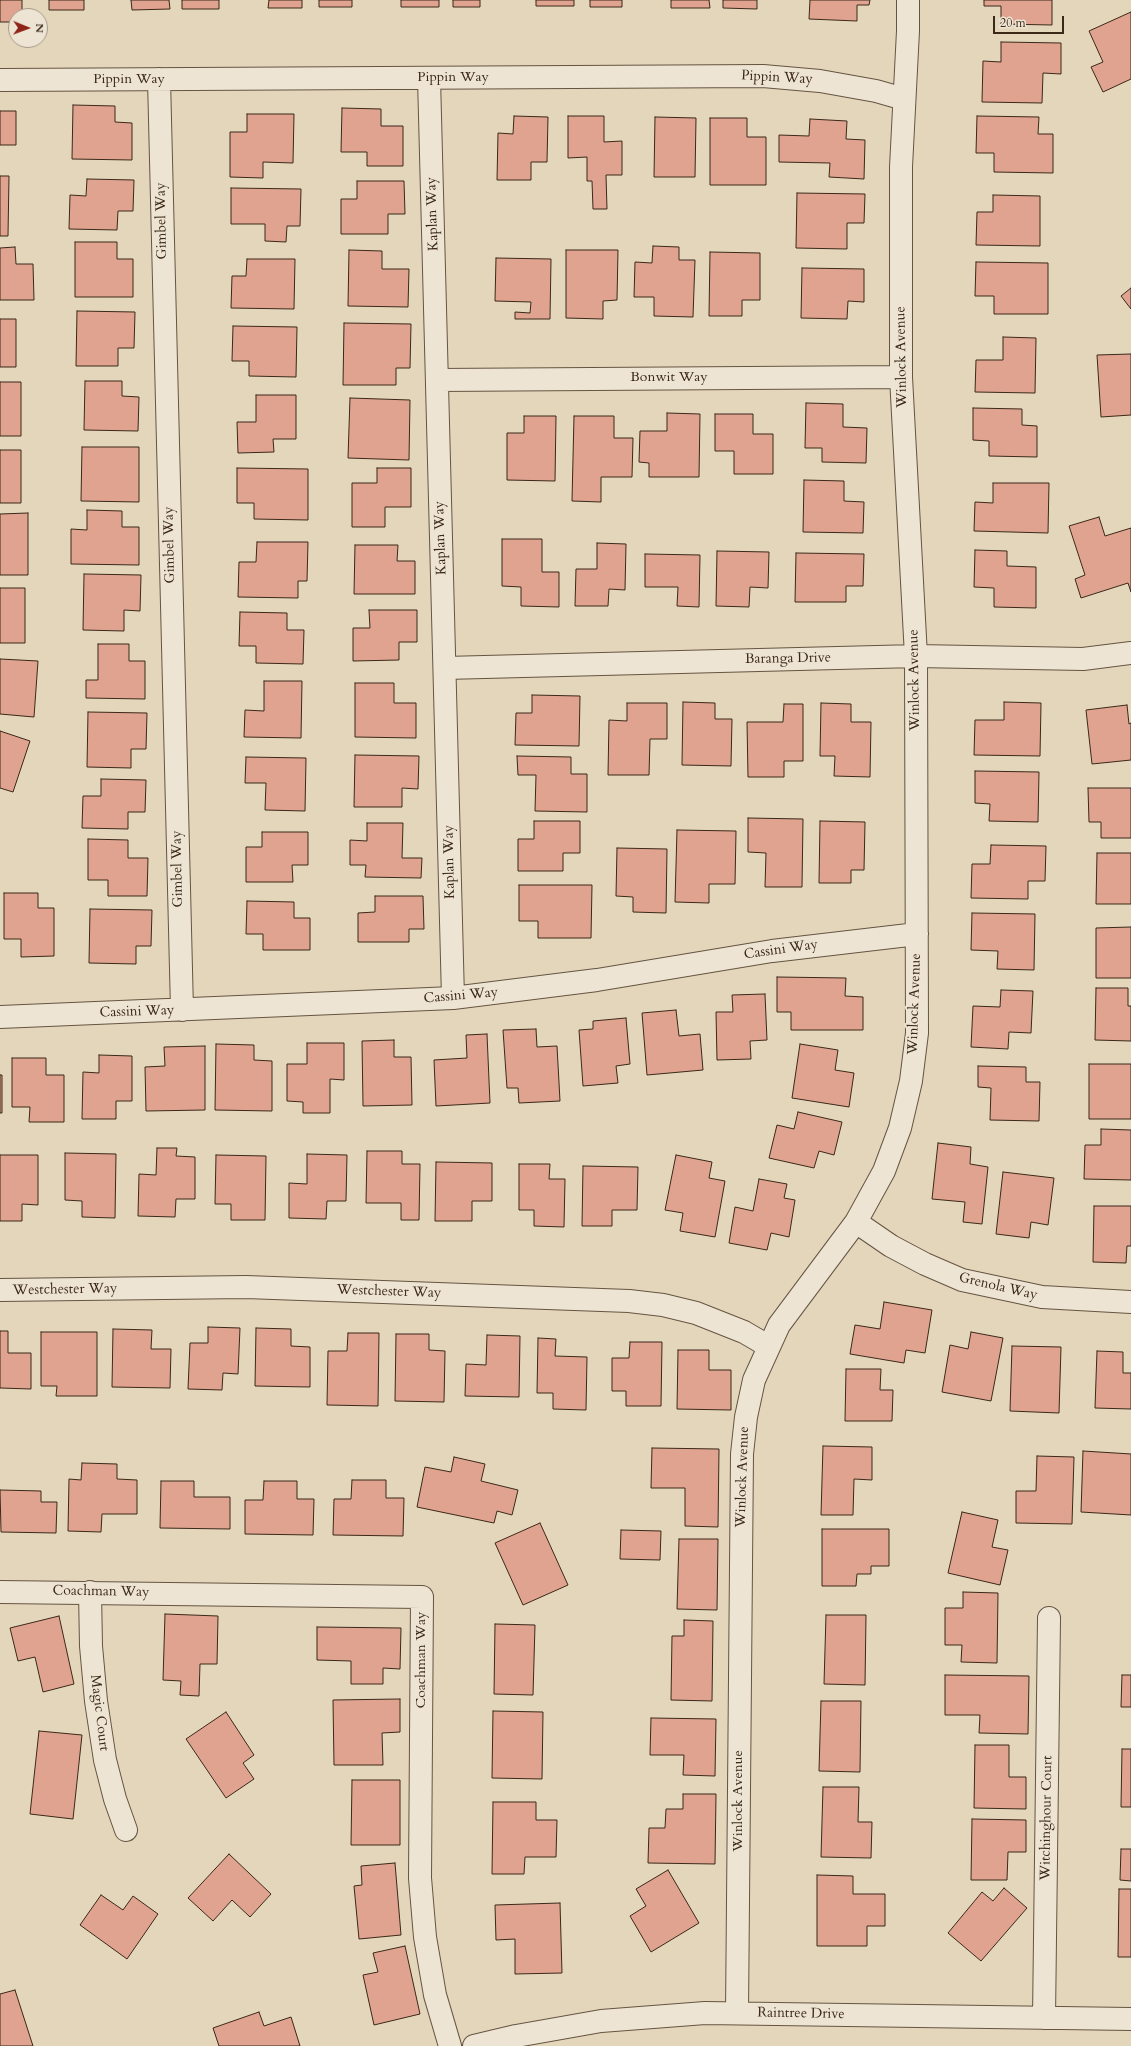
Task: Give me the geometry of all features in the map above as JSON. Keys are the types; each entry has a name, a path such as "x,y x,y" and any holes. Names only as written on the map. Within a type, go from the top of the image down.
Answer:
{"street":[{"name":"Winlock Avenue","path":"737,2013 742,1454 746,1417 754,1380 768,1346 780,1325 856,1222 884,1171 900,1128 911,1081 917,1033 916,656 901,377 901,167 908,31 908,0"},
{"name":"Pippin Way","path":"0,80 764,76 820,81 876,91 904,99"},
{"name":"Kaplan Way","path":"429,78 453,998"},
{"name":"Gimbel Way","path":"159,79 182,1010"},
{"name":"Bonwit Way","path":"437,380 901,377"},
{"name":"Baranga Drive","path":"445,668 916,656 1083,659 1131,653"},
{"name":"Cassini Way","path":"0,1017 453,998 597,980 772,950 917,934"},
{"name":"Grenola Way","path":"856,1222 911,1257 962,1280 1042,1297 1131,1302"},
{"name":"Westchester Way","path":"0,1290 246,1287 629,1301 662,1305 696,1314 744,1332 768,1346"},
{"name":"Coachman Way","path":"0,1592 422,1597 420,1878 425,1937 435,1995 450,2046"},
{"name":"Magic Court","path":"90,1592 91,1646 96,1700 105,1760 115,1799 126,1830"},
{"name":"Witchinghour Court","path":"1044,2018 1049,1618"},
{"name":"Raintree Drive","path":"474,2046 516,2036 601,2021 653,2016 737,2013 1131,2019"}],"building":[{"path":"0,0 22,0 22,8 8,8 8,22 0,22"},
{"path":"49,0 84,0 84,10 49,10"},
{"path":"131,0 169,0 170,9 132,10"},
{"path":"182,0 219,0 219,9 182,9"},
{"path":"269,0 302,0 302,8 268,8"},
{"path":"319,0 352,0 352,7 319,7"},
{"path":"401,0 439,0 439,7 401,7"},
{"path":"453,0 480,0 480,7 453,7"},
{"path":"536,0 574,0 574,6 536,6"},
{"path":"590,0 622,0 622,7 590,7"},
{"path":"671,0 709,0 710,8 671,8"},
{"path":"723,0 757,0 757,9 723,8"},
{"path":"810,0 870,0 869,5 857,5 857,21 809,19"},
{"path":"984,0 1052,0 1052,25 1001,24 1001,6 984,6"},
{"path":"1131,12 1131,79 1103,92 1091,67 1103,62 1089,31"},
{"path":"1001,42 1061,43 1061,74 1043,73 1042,103 982,102 983,61 1001,62"},
{"path":"73,105 115,106 115,122 132,123 132,160 72,159"},
{"path":"342,108 381,109 381,126 403,126 403,166 367,166 367,152 341,152"},
{"path":"0,111 16,111 16,145 0,145"},
{"path":"247,114 294,114 293,163 263,162 263,178 230,177 230,132 247,132"},
{"path":"514,116 548,117 547,162 531,162 531,180 497,180 498,133 513,134"},
{"path":"568,116 604,116 604,142 622,141 622,175 606,175 607,209 593,209 592,181 587,181 587,157 568,158"},
{"path":"977,116 1039,117 1038,134 1053,134 1053,173 994,172 994,153 976,153"},
{"path":"655,117 696,118 695,177 654,177"},
{"path":"710,118 747,118 747,137 766,137 766,185 710,185"},
{"path":"810,119 847,121 846,139 865,140 864,179 829,177 830,163 779,162 779,135 809,136"},
{"path":"0,176 9,176 8,236 0,236"},
{"path":"87,179 134,180 133,211 118,211 117,230 69,229 70,195 86,196"},
{"path":"357,181 404,181 405,214 388,214 388,234 341,234 341,199 357,199"},
{"path":"231,188 301,189 300,226 287,226 286,242 265,241 265,224 231,224"},
{"path":"797,193 865,194 864,223 847,223 847,249 796,248"},
{"path":"993,195 1040,196 1040,246 976,245 977,212 993,212"},
{"path":"75,242 117,242 117,259 133,259 133,297 75,297"},
{"path":"653,246 679,247 679,260 695,260 693,317 654,316 654,297 634,297 635,262 652,263"},
{"path":"15,247 16,264 33,264 34,300 0,300 0,248"},
{"path":"349,250 382,251 382,269 409,269 408,307 348,306"},
{"path":"566,250 618,250 617,300 603,301 603,319 566,318"},
{"path":"710,252 760,253 760,300 742,300 742,316 709,316"},
{"path":"496,258 551,259 550,319 515,319 515,312 530,313 531,302 495,301"},
{"path":"247,259 295,259 294,309 231,308 232,276 246,276"},
{"path":"976,262 1048,263 1048,314 994,314 994,296 975,296"},
{"path":"802,268 864,269 864,302 848,301 847,319 801,318"},
{"path":"1131,288 1131,309 1121,296"},
{"path":"77,311 135,312 134,348 118,348 118,366 76,366"},
{"path":"0,319 16,319 16,367 0,367"},
{"path":"344,323 411,324 410,368 396,368 396,385 343,385"},
{"path":"233,326 297,327 296,377 249,376 249,361 232,361"},
{"path":"1003,337 1036,338 1035,393 975,392 976,360 1003,360"},
{"path":"1131,354 1131,415 1101,417 1097,355"},
{"path":"85,381 122,381 122,396 139,397 138,431 84,430"},
{"path":"0,382 21,382 21,436 0,436"},
{"path":"256,395 296,395 296,439 273,439 274,452 238,453 237,422 256,422"},
{"path":"350,398 410,400 409,460 348,458"},
{"path":"806,403 843,404 843,427 867,428 866,463 822,462 822,448 805,448"},
{"path":"973,408 1022,409 1022,425 1037,426 1037,457 989,456 989,441 973,440"},
{"path":"667,413 700,414 699,477 649,477 649,463 639,462 640,431 667,431"},
{"path":"715,414 753,414 753,434 773,434 773,474 734,474 734,451 715,451"},
{"path":"524,416 556,416 555,481 507,480 507,433 524,433"},
{"path":"574,416 614,416 614,438 633,438 632,477 601,477 601,502 572,501"},
{"path":"82,447 139,447 139,502 81,501"},
{"path":"0,450 21,450 21,503 0,503"},
{"path":"237,468 308,469 308,520 254,519 254,503 237,503"},
{"path":"377,468 411,468 411,507 385,507 385,527 352,527 352,483 377,483"},
{"path":"804,480 844,481 844,501 864,502 863,533 803,532"},
{"path":"993,483 1049,483 1048,533 974,531 975,502 993,503"},
{"path":"87,510 122,511 122,527 139,527 139,565 71,564 71,529 87,530"},
{"path":"28,513 28,575 0,575 0,514"},
{"path":"1099,517 1105,536 1131,528 1131,592 1128,583 1081,598 1075,579 1085,575 1069,526"},
{"path":"502,539 542,539 542,572 559,572 559,607 521,606 521,587 502,586"},
{"path":"257,542 308,542 307,581 298,581 298,598 238,597 239,562 256,562"},
{"path":"597,543 626,544 625,590 609,589 608,606 575,606 576,569 597,569"},
{"path":"355,545 398,545 397,561 415,561 415,594 354,594"},
{"path":"975,550 1007,551 1007,566 1036,567 1036,608 994,607 994,588 974,587"},
{"path":"717,551 769,552 768,588 750,587 749,607 716,606"},
{"path":"796,553 864,554 863,586 846,586 846,602 795,602"},
{"path":"645,554 700,555 699,607 677,606 678,587 645,587"},
{"path":"84,574 141,575 140,611 124,610 124,631 83,630"},
{"path":"0,588 25,588 25,643 0,643"},
{"path":"369,610 417,610 417,642 399,642 399,660 353,661 353,628 370,628"},
{"path":"240,612 287,613 287,630 304,630 303,664 256,663 256,646 239,646"},
{"path":"98,644 129,644 129,661 145,661 145,699 86,698 86,680 98,680"},
{"path":"0,659 38,661 34,717 0,714"},
{"path":"264,681 302,681 301,738 244,737 245,710 264,711"},
{"path":"355,683 394,683 394,703 416,703 416,738 355,737"},
{"path":"532,695 580,696 579,746 515,745 516,713 532,713"},
{"path":"683,702 715,703 715,719 732,719 731,766 682,765"},
{"path":"1004,702 1041,703 1040,756 974,755 975,720 1004,720"},
{"path":"627,703 667,703 667,739 650,739 649,775 608,775 609,720 627,721"},
{"path":"821,703 851,704 851,722 871,722 870,777 834,776 835,756 820,756"},
{"path":"784,704 803,704 803,761 784,761 784,777 748,777 747,722 783,722"},
{"path":"1127,705 1129,724 1131,723 1131,760 1092,764 1086,710"},
{"path":"88,712 147,713 146,749 131,749 131,768 87,767"},
{"path":"0,731 30,741 13,792 0,788"},
{"path":"355,755 419,756 418,789 402,788 402,807 354,807"},
{"path":"517,756 571,757 571,774 587,774 587,812 535,811 536,775 518,775"},
{"path":"246,757 306,758 305,811 265,810 266,783 245,783"},
{"path":"975,771 1039,772 1038,822 989,821 990,804 975,803"},
{"path":"101,779 146,780 145,812 128,812 128,829 82,828 83,796 101,796"},
{"path":"1088,788 1131,788 1131,838 1101,838 1101,822 1089,822"},
{"path":"748,818 803,819 802,887 765,887 766,853 748,852"},
{"path":"534,821 580,821 580,853 563,853 563,871 518,871 518,839 534,839"},
{"path":"820,821 865,822 864,870 851,870 851,883 819,883"},
{"path":"367,823 403,823 402,858 422,858 421,878 365,877 366,865 350,865 350,840 367,841"},
{"path":"677,830 736,831 735,884 709,884 709,903 675,902"},
{"path":"262,832 308,832 308,865 292,865 293,882 246,882 246,847 262,847"},
{"path":"88,839 128,840 128,858 148,858 147,896 108,896 108,880 88,880"},
{"path":"991,845 1046,846 1045,881 1028,881 1028,899 971,898 972,864 990,864"},
{"path":"617,848 667,849 666,913 633,912 633,897 616,896"},
{"path":"1097,853 1131,853 1131,904 1096,904"},
{"path":"519,885 592,885 591,938 538,938 538,921 519,921"},
{"path":"4,893 38,893 38,908 54,908 54,956 21,957 21,939 4,939"},
{"path":"375,896 423,896 424,929 409,929 409,942 358,942 358,913 375,912"},
{"path":"247,901 294,902 294,918 310,918 310,950 263,950 263,934 246,934"},
{"path":"90,909 152,910 151,946 136,946 136,964 89,963"},
{"path":"972,913 1035,914 1034,970 997,969 998,951 971,950"},
{"path":"1131,927 1131,978 1096,978 1096,928"},
{"path":"777,977 846,978 845,996 863,997 863,1030 791,1030 791,1012 777,1012"},
{"path":"1096,988 1128,988 1128,1006 1131,1006 1131,1041 1095,1040"},
{"path":"1001,990 1033,991 1031,1033 1009,1032 1008,1049 971,1047 973,1006 1000,1007"},
{"path":"765,994 767,1040 750,1041 751,1059 717,1060 716,1012 733,1012 732,995"},
{"path":"676,1010 679,1036 700,1034 703,1070 647,1075 642,1013"},
{"path":"626,1018 630,1064 616,1066 618,1083 583,1086 579,1030 593,1029 593,1021"},
{"path":"536,1029 537,1047 557,1046 560,1101 519,1103 518,1088 507,1088 503,1030"},
{"path":"487,1034 490,1103 436,1106 434,1060 467,1058 466,1035"},
{"path":"394,1040 394,1057 411,1057 412,1105 363,1106 362,1041"},
{"path":"307,1043 344,1043 344,1080 330,1079 330,1113 303,1113 303,1102 287,1101 287,1064 307,1064"},
{"path":"216,1044 254,1045 254,1060 272,1061 272,1111 215,1110"},
{"path":"800,1044 838,1050 835,1070 854,1073 849,1107 792,1098"},
{"path":"205,1046 205,1110 146,1111 145,1067 165,1066 164,1047"},
{"path":"99,1055 132,1056 132,1101 116,1101 116,1119 82,1119 83,1072 99,1073"},
{"path":"12,1058 46,1058 46,1075 64,1075 64,1122 29,1122 30,1107 12,1107"},
{"path":"1089,1064 1131,1064 1131,1119 1089,1119"},
{"path":"978,1066 1026,1067 1026,1082 1040,1082 1039,1121 990,1120 991,1088 978,1087"},
{"path":"0,1075 2,1075 2,1113 0,1113"},
{"path":"798,1112 842,1122 834,1155 819,1151 814,1168 769,1158 777,1125 794,1129"},
{"path":"1101,1129 1131,1130 1131,1180 1084,1179 1085,1145 1101,1145"},
{"path":"938,1143 971,1147 970,1164 988,1167 982,1224 963,1222 965,1202 932,1199"},
{"path":"157,1148 177,1148 176,1156 195,1157 195,1199 176,1199 175,1217 138,1216 139,1174 156,1175"},
{"path":"367,1151 402,1151 402,1164 420,1164 419,1220 401,1220 401,1203 366,1203"},
{"path":"65,1153 116,1154 115,1218 82,1217 82,1201 65,1200"},
{"path":"307,1154 347,1155 346,1201 327,1201 326,1219 289,1218 289,1183 307,1184"},
{"path":"0,1155 38,1155 38,1205 22,1204 22,1221 0,1221"},
{"path":"216,1155 266,1156 265,1220 231,1220 231,1204 215,1204"},
{"path":"676,1155 712,1162 709,1178 725,1181 715,1237 680,1231 683,1213 665,1210"},
{"path":"436,1162 492,1163 492,1201 472,1201 472,1221 435,1221"},
{"path":"519,1164 550,1164 549,1179 565,1179 564,1227 534,1226 534,1210 519,1210"},
{"path":"583,1166 638,1167 637,1210 612,1210 612,1226 582,1226"},
{"path":"1003,1172 1054,1178 1048,1225 1031,1222 1029,1238 996,1234"},
{"path":"759,1179 787,1184 784,1198 795,1200 789,1237 771,1233 767,1250 729,1243 735,1207 753,1211"},
{"path":"1094,1206 1131,1206 1131,1246 1127,1246 1126,1263 1093,1262"},
{"path":"884,1302 932,1310 925,1353 906,1350 904,1363 850,1354 855,1325 880,1329"},
{"path":"208,1327 240,1328 238,1374 223,1373 222,1390 188,1389 190,1343 208,1343"},
{"path":"256,1328 291,1329 291,1346 310,1347 310,1387 255,1386"},
{"path":"113,1329 152,1330 151,1349 171,1349 170,1388 112,1387"},
{"path":"0,1331 8,1331 8,1353 31,1353 31,1389 0,1388"},
{"path":"41,1332 97,1332 97,1396 56,1396 57,1386 41,1386"},
{"path":"971,1332 1003,1338 991,1401 942,1392 950,1345 968,1349"},
{"path":"348,1333 379,1333 378,1406 327,1405 328,1351 347,1351"},
{"path":"396,1334 429,1334 429,1350 445,1351 444,1402 395,1401"},
{"path":"487,1335 520,1336 519,1397 465,1396 466,1364 486,1365"},
{"path":"538,1338 556,1339 555,1356 587,1357 586,1410 553,1409 553,1393 537,1393"},
{"path":"630,1342 662,1342 661,1406 626,1406 626,1391 612,1391 612,1358 629,1358"},
{"path":"1012,1346 1061,1347 1059,1413 1010,1411"},
{"path":"678,1350 709,1350 709,1370 731,1370 731,1410 677,1409"},
{"path":"1097,1351 1123,1352 1123,1373 1131,1373 1131,1409 1095,1408"},
{"path":"846,1369 881,1369 880,1390 893,1390 892,1421 845,1421"},
{"path":"823,1446 872,1447 872,1480 854,1479 853,1515 821,1515"},
{"path":"652,1448 719,1449 718,1527 685,1526 685,1488 651,1488"},
{"path":"1083,1451 1131,1454 1131,1515 1081,1512"},
{"path":"1037,1456 1074,1457 1072,1524 1016,1523 1016,1491 1036,1491"},
{"path":"454,1457 485,1464 481,1481 518,1490 512,1515 497,1511 494,1523 417,1507 425,1467 451,1472"},
{"path":"82,1463 117,1464 117,1479 137,1480 137,1514 102,1514 101,1532 68,1531 69,1479 81,1480"},
{"path":"352,1480 386,1480 386,1498 404,1498 403,1536 333,1535 334,1499 351,1499"},
{"path":"161,1481 194,1481 194,1497 230,1497 230,1529 160,1528"},
{"path":"264,1481 297,1481 297,1499 314,1499 313,1535 245,1534 245,1500 263,1500"},
{"path":"0,1490 41,1491 41,1502 57,1502 56,1533 1,1532"},
{"path":"962,1512 998,1520 992,1547 1008,1550 1000,1585 948,1573"},
{"path":"540,1523 568,1585 523,1605 495,1543"},
{"path":"822,1529 889,1529 889,1566 871,1566 871,1574 857,1574 856,1586 822,1586"},
{"path":"621,1530 661,1531 660,1560 620,1559"},
{"path":"679,1539 718,1539 717,1610 677,1609"},
{"path":"963,1592 998,1593 997,1663 961,1662 962,1645 945,1645 945,1608 963,1608"},
{"path":"165,1614 218,1616 217,1664 200,1664 199,1696 180,1695 181,1681 163,1680"},
{"path":"826,1615 866,1615 865,1685 824,1684"},
{"path":"59,1616 74,1684 43,1692 35,1657 18,1661 10,1628"},
{"path":"684,1620 713,1621 712,1701 671,1700 672,1636 684,1636"},
{"path":"495,1624 535,1625 533,1695 494,1694"},
{"path":"317,1627 401,1628 400,1669 383,1668 383,1684 351,1684 351,1661 317,1660"},
{"path":"945,1675 1029,1676 1028,1734 979,1733 980,1715 945,1715"},
{"path":"1122,1675 1131,1675 1131,1707 1121,1707"},
{"path":"400,1699 400,1732 382,1733 383,1765 334,1765 333,1700"},
{"path":"821,1701 861,1701 860,1772 819,1771"},
{"path":"493,1711 543,1712 542,1779 492,1778"},
{"path":"226,1712 254,1755 243,1763 254,1779 226,1798 186,1739"},
{"path":"651,1718 716,1719 715,1776 683,1775 684,1755 650,1755"},
{"path":"39,1731 82,1735 73,1819 30,1814"},
{"path":"975,1745 1009,1745 1009,1777 1026,1777 1026,1809 974,1808"},
{"path":"1122,1749 1131,1749 1131,1807 1121,1807"},
{"path":"352,1780 400,1780 400,1845 351,1845"},
{"path":"823,1787 859,1787 858,1822 872,1822 871,1858 821,1857"},
{"path":"683,1794 716,1794 715,1864 648,1863 649,1828 665,1828 666,1809 683,1809"},
{"path":"493,1802 536,1802 536,1820 557,1820 556,1857 525,1857 524,1874 492,1874"},
{"path":"972,1819 1026,1820 1026,1852 1008,1852 1007,1880 971,1880"},
{"path":"1121,1849 1131,1849 1131,1881 1120,1880"},
{"path":"229,1854 271,1894 250,1917 232,1900 213,1921 188,1898"},
{"path":"395,1863 401,1935 359,1939 354,1886 362,1885 361,1866"},
{"path":"668,1870 699,1923 651,1952 630,1916 646,1906 636,1889"},
{"path":"817,1875 853,1876 853,1894 885,1894 885,1926 867,1926 867,1946 817,1946"},
{"path":"1004,1888 1027,1908 981,1961 948,1933 982,1892 993,1901"},
{"path":"1119,1889 1131,1889 1131,1957 1118,1957"},
{"path":"101,1895 123,1910 133,1896 158,1914 127,1959 80,1925"},
{"path":"560,1903 562,1973 515,1974 515,1939 496,1940 495,1905"},
{"path":"405,1946 420,2014 374,2025 363,1975 378,1972 373,1953"},
{"path":"15,1990 33,2046 0,2046 0,1994"},
{"path":"259,2012 264,2026 291,2017 300,2046 219,2046 213,2028"}]}
